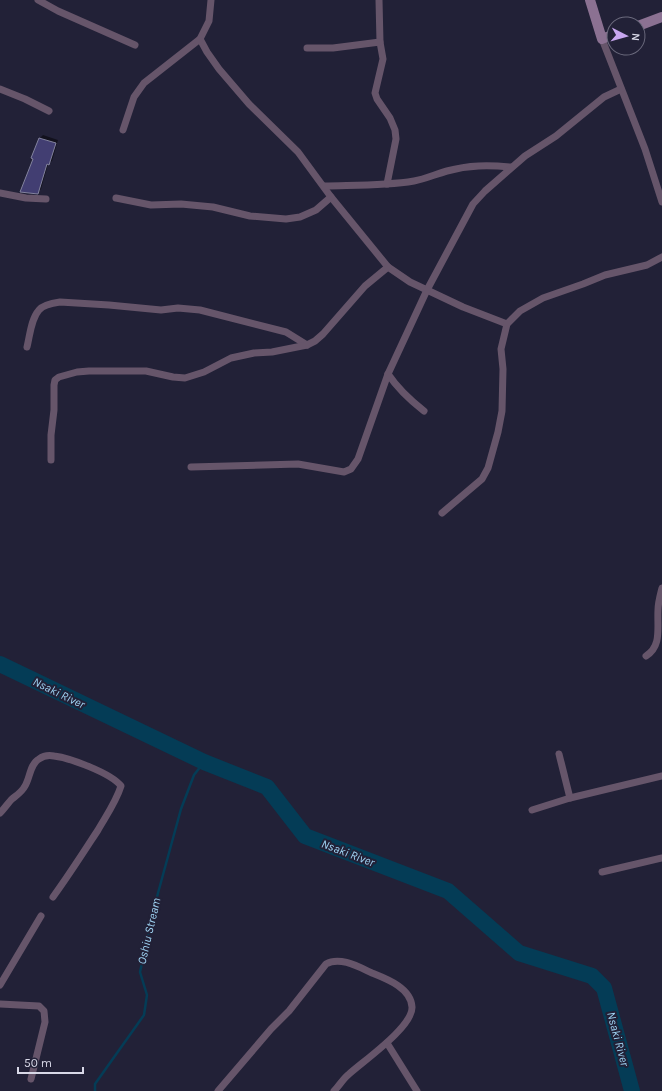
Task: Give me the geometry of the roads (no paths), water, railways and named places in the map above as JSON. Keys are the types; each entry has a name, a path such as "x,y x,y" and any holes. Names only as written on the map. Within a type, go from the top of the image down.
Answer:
{"street":[{"path":"38,0 58,11 135,45"},
{"path":"123,130 134,97 144,83 200,39 209,21 210,0"},
{"path":"379,0 382,59 375,93 377,99 390,118 395,130 396,139 387,184"},
{"path":"590,0 602,39 644,149 662,202"},
{"path":"646,23 662,17"},
{"path":"602,39 606,37"},
{"path":"200,39 219,69 250,104 298,152 388,267 410,282 463,307 506,324"},
{"path":"307,48 333,48 380,42"},
{"path":"0,89 49,111"},
{"path":"191,467 298,464 344,472 351,469 358,459 388,374 427,290 473,204 511,167 525,156 556,136 604,97 621,89"},
{"path":"324,186 387,184 416,180 448,170 470,166 486,165 511,167"},
{"path":"0,193 26,198 46,199"},
{"path":"116,198 151,205 181,204 213,208 250,216 286,219 300,218 316,210 332,197"},
{"path":"442,513 482,479 488,468 502,411 503,375 501,350 506,324 520,311 543,298 605,275 647,265 662,257"},
{"path":"51,460 54,385 59,377 83,371 146,371 185,378 204,372 231,358 254,353 272,352 307,346 323,334 365,286 388,267"},
{"path":"27,347 34,318 39,308 60,302 161,310 178,308 200,310 286,332 307,346"},
{"path":"388,374 405,395 424,411"},
{"path":"646,656 653,652 659,640 658,611 662,588"},
{"path":"560,754 570,798"},
{"path":"0,814 11,800 22,792 27,784 35,762 40,758 47,756 71,760 103,773 116,780 121,786 118,795 107,815 53,897"},
{"path":"532,810 570,798 662,776"},
{"path":"602,872 662,858"},
{"path":"0,985 41,916"},
{"path":"218,1091 271,1029 289,1011 326,964 330,961 340,961 389,980 399,987 410,999 412,1005 411,1015 387,1043 348,1075 334,1091"},
{"path":"0,1004 39,1006 44,1011 44,1022 31,1079"},
{"path":"387,1043 417,1091"}],"waterway":[{"name":"Nsaki River","path":"0,664 204,762 267,787 305,836 448,891 519,953 592,976 604,988 632,1091"},
{"name":"Oshiu Stream","path":"95,1091 95,1084 144,1015 147,995 140,972 158,893 181,809 194,775 204,762"}]}
